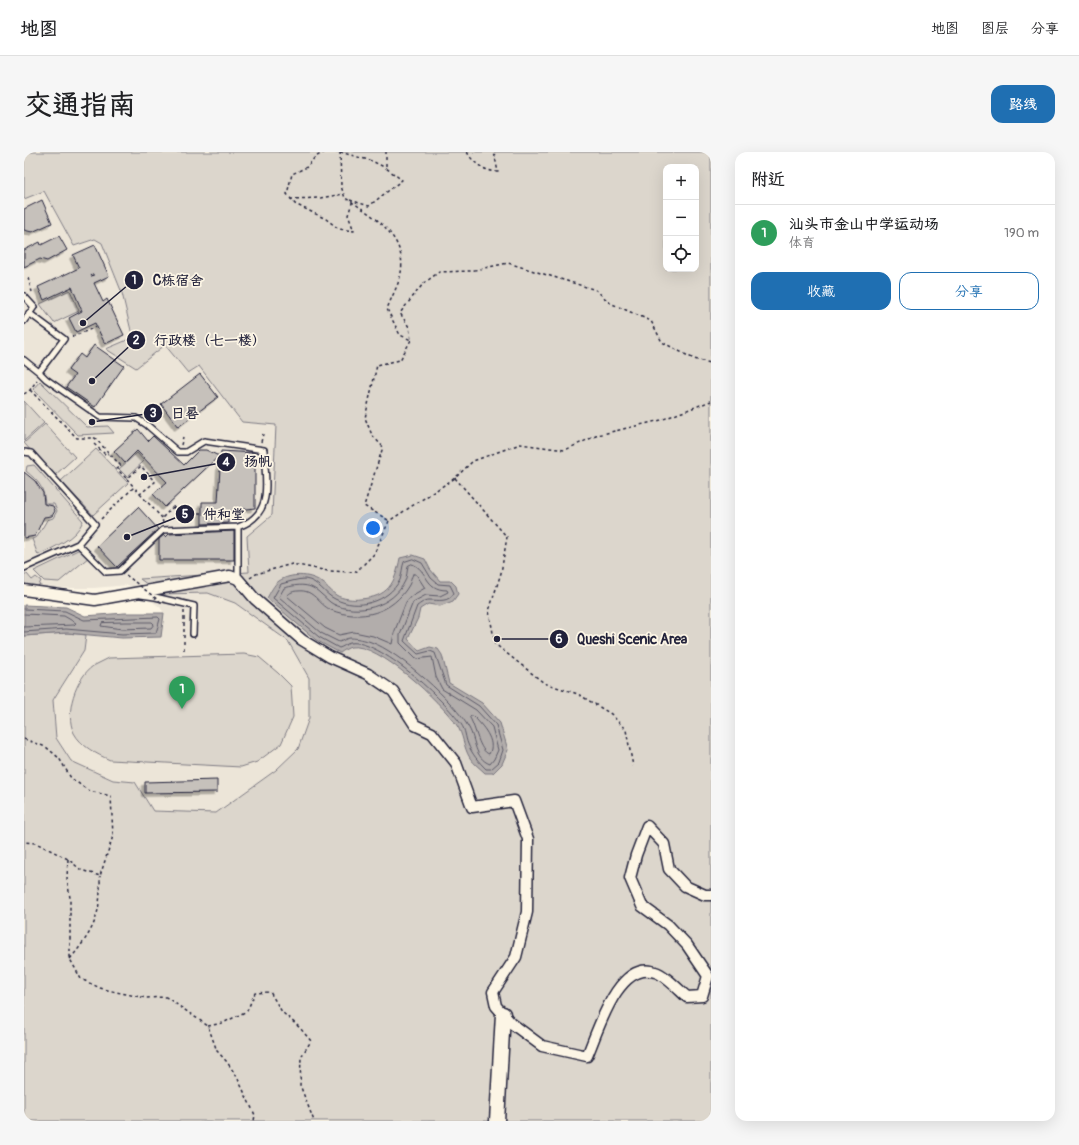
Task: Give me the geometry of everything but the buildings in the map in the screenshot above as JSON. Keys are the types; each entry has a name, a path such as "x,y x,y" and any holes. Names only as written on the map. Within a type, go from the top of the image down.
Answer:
{"street":[{"path":"24,590 95,600 230,576 240,581 255,599 302,640 330,657 368,674 393,691 415,724 432,733 456,764 472,807 514,801 528,839 527,912 516,957 493,992 496,1006 511,1023 542,1046 587,1056 610,1003 621,984 637,971 655,972 687,997 702,996 708,976 687,945 668,924 642,906 630,878 636,855 647,826 664,844 669,869 674,875 685,886 705,895 711,895"},
{"path":"497,1121 504,1014"}],"lane":[{"path":"24,296 34,307 24,321"},
{"path":"30,313 64,339 39,372"},
{"path":"24,360 46,379 100,416 136,418 147,425 178,452 186,452 204,441 264,450 264,508 251,522 238,527 163,530 120,571 106,572 78,544"},
{"path":"24,452 31,453 95,524 78,544 24,568"},
{"path":"238,527 240,581"},
{"path":"130,594 155,597 194,606 193,634"}],"path":[{"path":"325,152 315,157 307,167 292,174 287,194 295,204 326,219 339,229 354,231 348,215 352,203"},
{"path":"345,198 369,206 402,180 386,168 372,161 340,152 342,186 345,198 365,210 390,232 399,245 402,260 400,277 387,308 400,334 411,340"},
{"path":"386,152 386,168"},
{"path":"467,152 471,158 488,171 498,172 494,152"},
{"path":"290,198 320,198 344,194"},
{"path":"389,521 364,506 383,447 372,435 365,418 377,365 400,360 411,340 409,327 400,313 423,284 439,272 470,271 508,263 596,290 610,303 650,321 662,342 694,359 711,363"},
{"path":"91,276 95,274"},
{"path":"28,278 32,292"},
{"path":"24,394 30,390 36,382"},
{"path":"30,390 77,438 95,438 121,466 117,469 162,518 163,530"},
{"path":"240,581 256,574 292,564 328,572 356,572 374,554 389,521 455,478 473,461 520,444 565,450 598,435 661,420 711,401"},
{"path":"94,444 106,455 109,453"},
{"path":"127,479 140,466 155,482 140,494"},
{"path":"455,478 507,537 501,573 489,611 495,644 544,683 578,694 611,714 626,730 633,766"},
{"path":"95,524 134,487"},
{"path":"162,518 174,506 174,512 202,513"},
{"path":"188,513 188,529"},
{"path":"120,571 162,603 169,605"},
{"path":"184,609 184,650"},
{"path":"24,739 46,747 59,758 71,778 89,791 111,796 113,836 100,876 100,902 96,919 79,949 70,960"},
{"path":"24,842 36,843 68,859 81,870 100,876"},
{"path":"68,859 67,878 70,898 70,960 81,979 100,988 116,992 146,998 166,997 208,1026 217,1051 227,1062 237,1077 255,1115 254,1121"},
{"path":"208,1026 223,1023 247,1011 255,993 270,992 282,1012 300,1028 311,1041 300,1057 300,1085 314,1121"}],"shaded area":[{"path":"24,152 711,152 711,1121 24,1121 24,636 67,633 86,635 84,651 53,700 56,738 71,761 113,780 135,782 153,811 216,813 276,770 298,749 309,718 309,678 288,641 235,603 208,593 160,594 140,579 249,572 247,536 272,515 276,425 242,422 199,366 188,373 165,345 136,368 106,349 125,341 132,335 122,293 102,243 95,239 74,246 44,191 24,199"},
{"path":"44,191 74,246 100,238 122,293 132,338 107,349 165,345 188,373 199,366 242,422 276,425 272,515 247,536 249,572 141,579 160,594 208,593 235,603 288,641 309,678 309,718 298,749 276,770 216,813 153,811 135,782 113,780 71,761 56,738 53,700 84,651 86,635 122,638 164,613 160,607 128,585 94,588 24,588 24,199"},
{"path":"70,290 79,311 54,323 40,304"},
{"path":"40,381 87,427 108,426 114,433 78,435 33,389"},
{"path":"24,401 44,423 24,441"},
{"path":"45,424 75,457 54,476 24,443"},
{"path":"96,449 128,483 93,515 61,481"},
{"path":"137,453 144,461 127,477 119,469"},
{"path":"34,465 83,521 80,527 70,538 38,555 32,539 37,537 47,520 53,518 57,511 54,504 45,504 40,485 26,471 27,466"},
{"path":"80,549 89,557 59,582 44,581 34,571"},
{"path":"24,574 27,574 32,580 36,577 41,581 37,589 24,588"},
{"path":"244,654 259,657 291,686 293,717 281,744 257,762 241,767 110,760 89,749 77,738 74,733 70,716 73,696 77,687 81,679 93,666 109,658"}],"water":[{"path":"413,555 425,559 430,569 440,581 451,581 456,586 458,594 453,601 440,606 428,604 420,609 418,618 408,639 419,651 430,647 438,649 442,655 449,683 482,703 500,723 508,750 502,764 493,773 485,773 473,762 466,750 461,732 456,724 437,702 408,676 377,654 363,648 351,647 340,653 316,640 267,598 277,582 284,578 300,575 311,577 320,581 341,597 348,599 370,598 384,592 389,588 396,575 400,558"},
{"path":"24,605 66,607 85,616 125,613 164,613 161,637 122,638 67,633 24,636"}],"place":[{"name":"C栋宿舍","path":"83,323"},
{"name":"行政楼（七一楼）","path":"92,381"},
{"name":"日晷","path":"92,422"},
{"name":"扬帆","path":"144,477"},
{"name":"仲和堂","path":"127,537"},
{"name":"Queshi Scenic Area","path":"497,639"},
{"name":"汕头市金山中学运动场","path":"182,709"}]}
